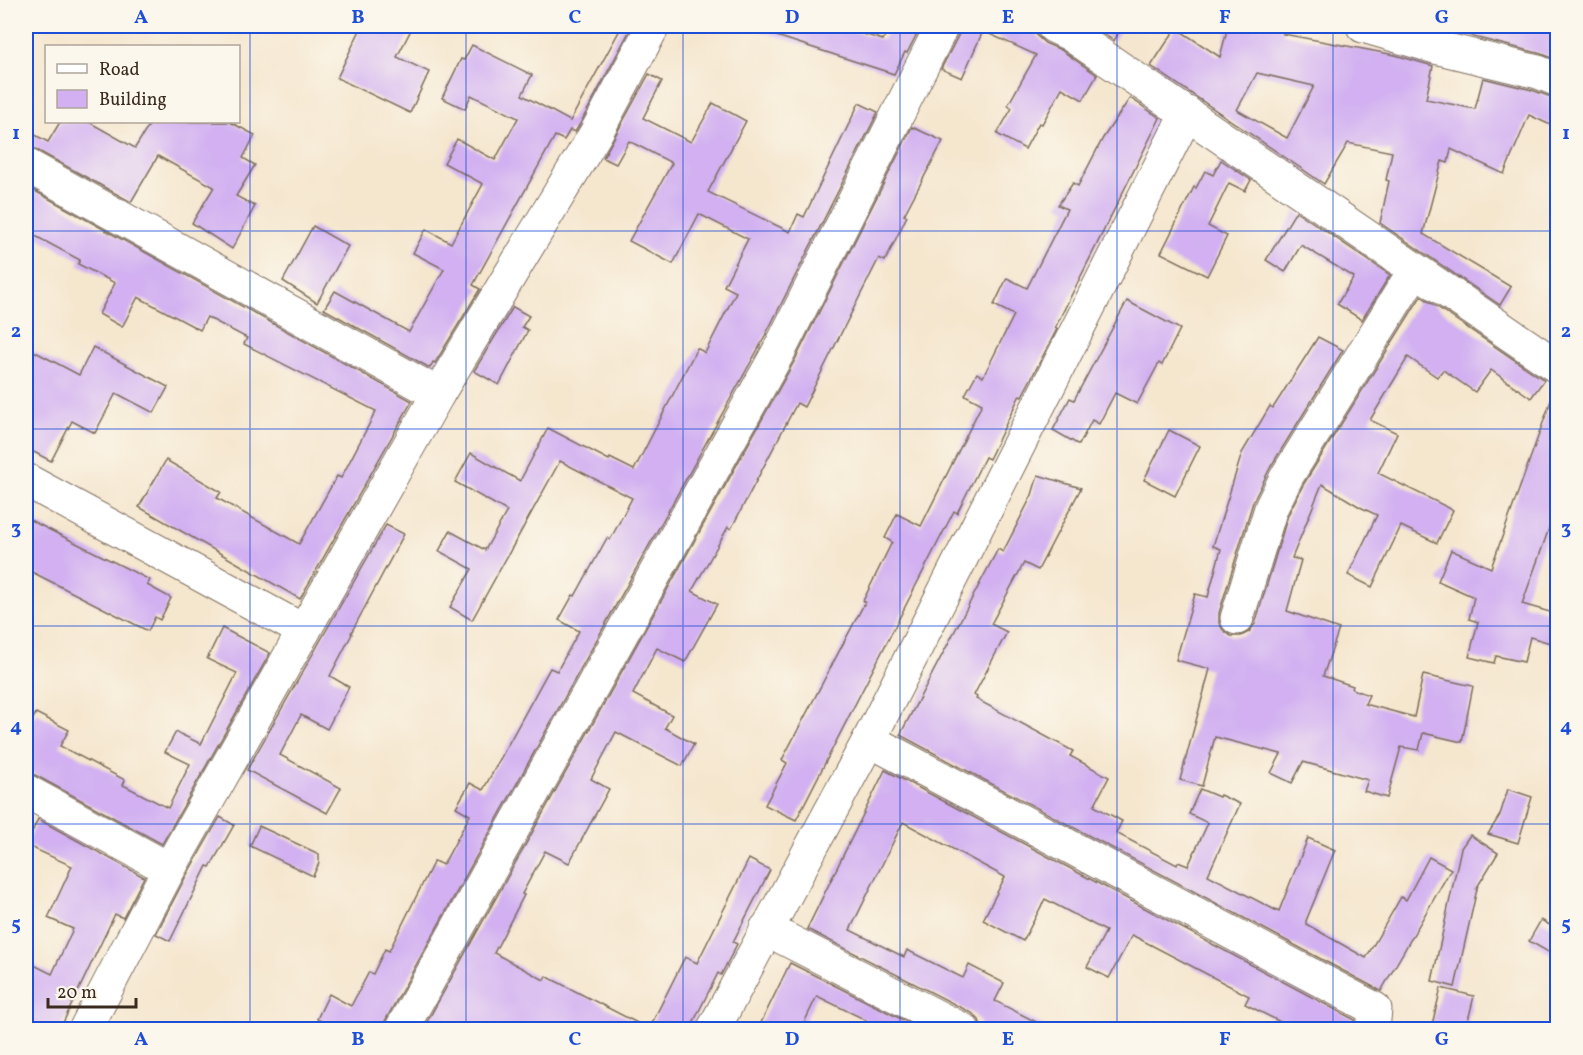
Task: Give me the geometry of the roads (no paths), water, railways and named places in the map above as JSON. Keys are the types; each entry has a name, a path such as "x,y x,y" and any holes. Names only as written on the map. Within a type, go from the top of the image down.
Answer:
{"street":[{"path":"86,1029 169,869 438,394 596,134 653,26"},
{"path":"401,1029 779,351 942,26"},
{"path":"1053,26 1070,34 1187,113 1557,367"},
{"path":"1363,26 1435,47 1538,72 1557,80"},
{"path":"713,1029 869,740 1187,113"},
{"path":"26,165 438,394"},
{"path":"1238,618 1271,508 1287,476 1415,270"},
{"path":"26,480 304,631"},
{"path":"869,740 1375,1009 1373,1029"},
{"path":"26,791 169,869"},
{"path":"766,929 963,1029"}]}
